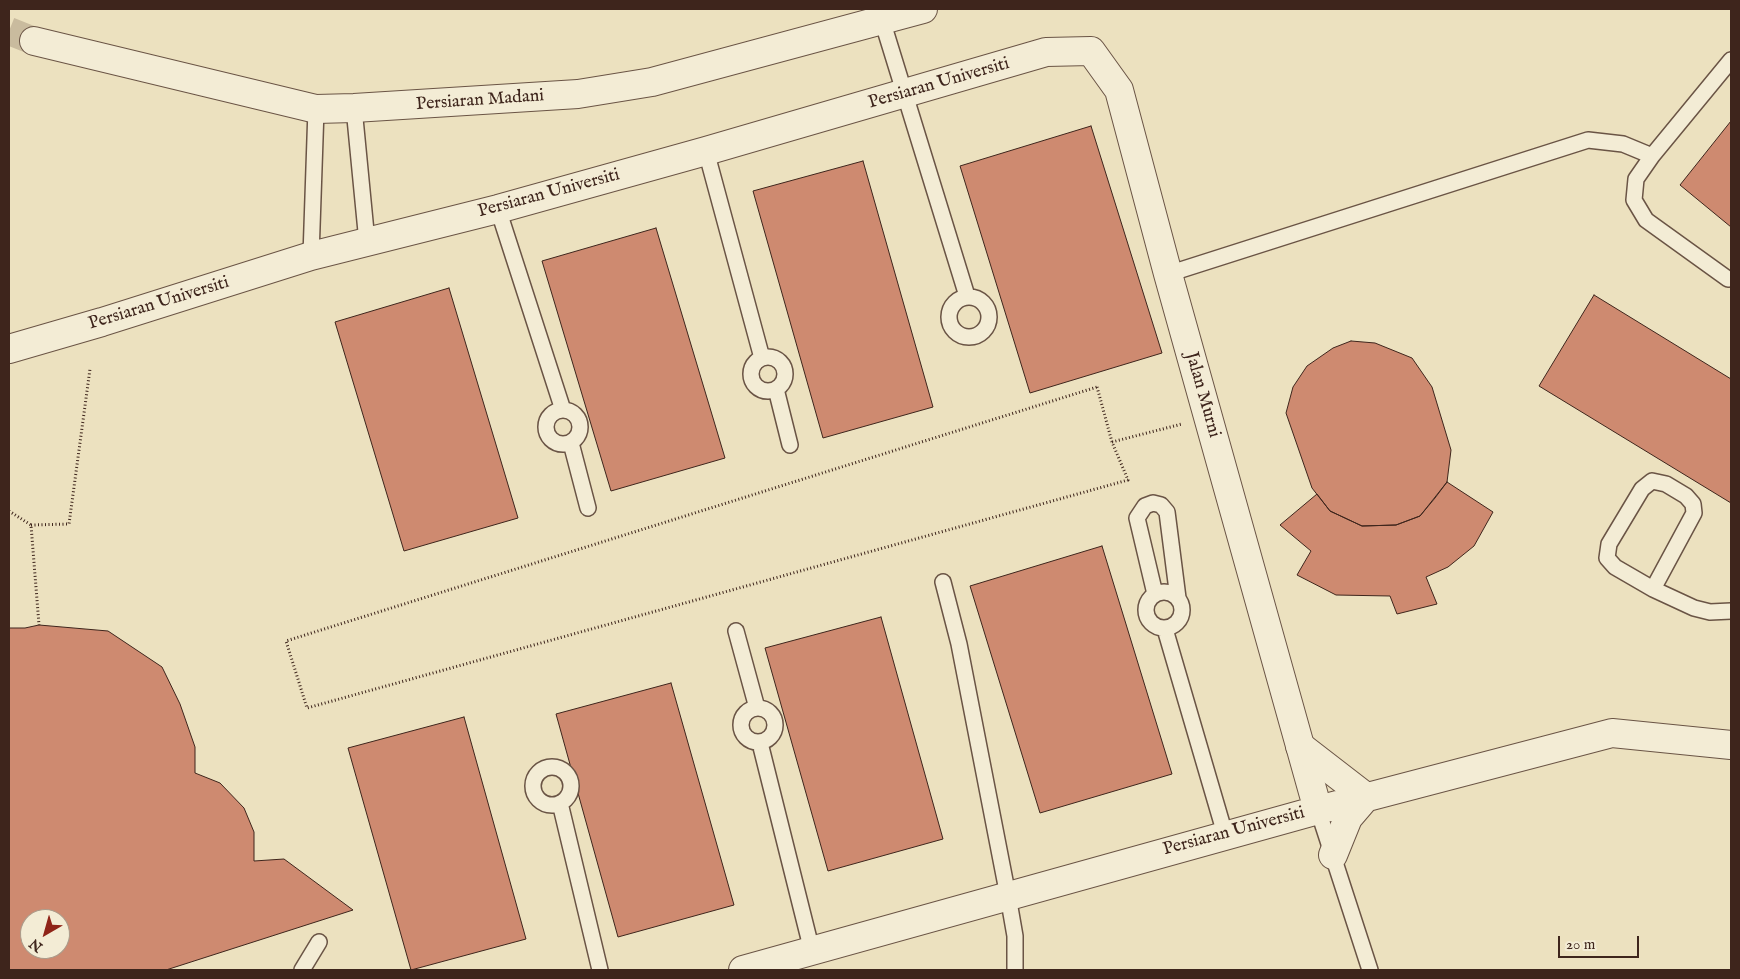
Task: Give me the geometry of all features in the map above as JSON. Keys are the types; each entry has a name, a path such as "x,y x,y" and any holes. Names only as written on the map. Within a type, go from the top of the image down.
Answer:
{"street":[{"name":"Persiaran Madani","path":"34,41 316,109 354,108 578,94 652,82 923,9"},
{"name":"Persiaran Universiti","path":"9,349 102,322 311,256 498,209 706,152 1046,52 1091,51"},
{"name":"Jalan Murni","path":"1091,51 1119,90 1168,274 1318,810"},
{"name":"Persiaran Universiti","path":"743,970 1225,834 1612,733 1731,745"},
{"path":"1300,746 1366,797 1348,818 1333,855"}],"lane":[{"path":"882,20 967,296"},
{"path":"1728,279 1646,220 1634,200 1636,179 1652,156 1731,60"},
{"path":"354,108 367,242"},
{"path":"311,256 316,109"},
{"path":"1168,274 1588,140 1623,144 1652,156"},
{"path":"706,152 762,358"},
{"path":"498,209 563,410"},
{"path":"770,357 778,360 784,367 783,383 776,389 763,390 752,381 752,367 762,358 770,357"},
{"path":"776,389 790,445"},
{"path":"563,410 577,416 580,423 580,431 571,443 564,445 556,443 546,431 550,416 556,411 563,410"},
{"path":"571,443 588,508"},
{"path":"1653,589 1694,513 1693,504 1686,496 1666,484 1652,482 1642,489 1610,544 1607,558 1615,567 1653,589 1694,608 1710,612 1731,611"},
{"path":"1155,594 1137,518 1145,506 1153,503 1161,505 1167,512 1178,598 1182,613 1179,621 1173,627 1157,628 1150,622 1146,615 1145,607 1155,594 1163,591 1178,598"},
{"path":"943,582 959,644 1008,896 1015,936 1013,970"},
{"path":"1165,629 1225,834"},
{"path":"736,631 757,708"},
{"path":"757,708 771,713 776,728 773,735 760,743 746,738 741,723 749,710 757,708"},
{"path":"760,743 812,951"},
{"path":"560,804 600,970"},
{"path":"1318,810 1370,970"},
{"path":"302,970 319,942"}],"path":[{"path":"9,511 31,524 69,524 90,368"},
{"path":"1097,387 1112,442 1128,480 307,708 286,641 1097,387"},
{"path":"1112,442 1208,417"},
{"path":"31,524 39,625"}],"building":[{"path":"1731,121 1731,227 1680,185"},
{"path":"1091,126 1162,353 1030,393 960,166"},
{"path":"863,161 933,407 823,438 753,191"},
{"path":"656,228 725,458 611,491 542,261"},
{"path":"449,288 518,518 404,551 335,322"},
{"path":"1594,295 1731,379 1731,503 1539,386"},
{"path":"1351,341 1375,343 1412,358 1432,387 1451,450 1447,482 1420,516 1396,525 1362,526 1330,511 1312,488 1286,413 1293,387 1307,366 1333,348"},
{"path":"1447,482 1493,512 1474,546 1448,567 1426,577 1437,604 1397,614 1390,596 1336,595 1297,575 1311,551 1280,525 1317,494 1330,511 1362,526 1396,525 1420,516"},
{"path":"1102,546 1172,774 1040,813 970,586"},
{"path":"881,617 943,839 828,871 765,648"},
{"path":"39,625 108,631 162,667 180,704 195,747 195,773 220,783 244,808 254,832 254,861 284,859 353,910 166,970 9,970 9,628 25,628"},
{"path":"671,683 734,905 618,937 556,714"},
{"path":"464,717 526,939 411,970 348,748"}],"tunnel":[{"path":"9,31 34,41"}]}
